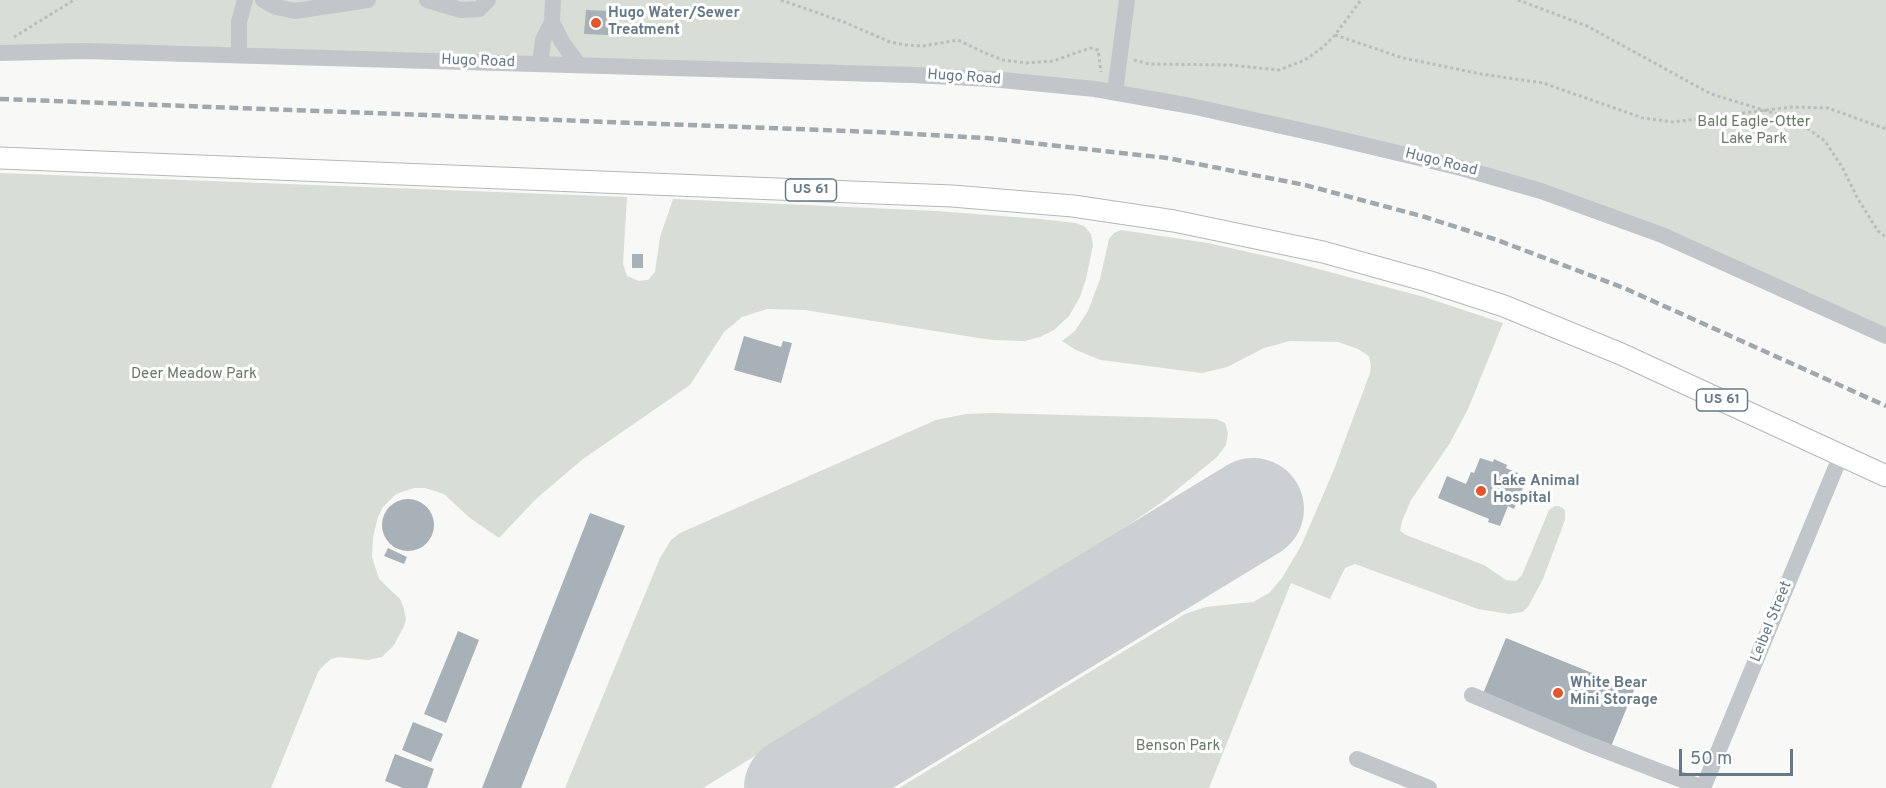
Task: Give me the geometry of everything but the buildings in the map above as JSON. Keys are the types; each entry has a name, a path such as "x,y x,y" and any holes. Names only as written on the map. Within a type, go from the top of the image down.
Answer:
{"main road":[{"name":"US 61","path":"0,158 919,194 1042,203 1149,217 1323,252 1490,302 1587,339 1886,476"}],"street":[{"path":"239,55 239,22 245,0"},
{"path":"263,0 276,7 295,11 368,0"},
{"path":"427,0 461,10 479,9 488,0"},
{"path":"540,64 543,40 552,22 553,0"},
{"path":"1115,92 1126,0"},
{"path":"552,22 562,42 579,65"},
{"name":"Hugo Road","path":"4,47 914,75 991,79 1115,92 1322,135 1461,168 1541,191 1662,235 1886,336"},
{"name":"Leibel Street","path":"1703,788 1840,455"},
{"path":"1472,695 1583,742 1703,788"},
{"path":"1357,759 1430,788"}],"path":[{"path":"4,47 74,0"},
{"path":"781,0 890,42 923,46 958,40 994,56 1026,63 1053,61 1090,48 1149,64 1230,65 1280,70 1305,60 1335,35 1361,0"},
{"path":"1518,0 1587,26 1711,94 1796,120 1825,141 1878,231 1886,237"},
{"path":"1335,35 1403,58 1481,74 1543,83 1643,118 1673,122 1791,107 1828,108 1886,129"},
{"path":"1098,50 1103,79 1115,92"}],"green space":[{"name":"Bald Eagle-Otter Lake Park","path":"0,0 1886,0 1886,331 1541,191 1095,89 0,53"},
{"name":"Deer Meadow Park","path":"0,173 627,197 623,264 627,276 639,281 648,280 655,272 660,237 673,199 936,211 1040,219 1084,226 1091,234 1093,245 1080,297 1069,316 1054,330 1025,341 991,340 805,310 767,309 742,317 724,332 690,385 583,459 537,498 499,538 470,518 444,494 425,488 414,488 396,494 383,507 378,517 373,537 372,557 379,579 400,599 406,619 404,626 394,645 382,657 368,660 339,657 331,659 322,667 271,788 0,788"},
{"name":"Benson Park","path":"1121,230 1208,243 1284,260 1424,297 1503,323 1468,409 1450,443 1411,500 1400,531 1484,565 1506,580 1516,581 1522,575 1549,510 1559,506 1565,510 1565,520 1543,579 1528,607 1522,612 1509,614 1478,609 1355,564 1345,568 1330,599 1291,583 1209,788 899,788 1185,614 1206,607 1253,602 1269,593 1282,578 1301,546 1333,472 1370,373 1369,356 1358,349 1338,342 1290,341 1264,348 1227,367 1202,373 1101,360 1076,350 1062,341 1075,331 1088,311 1100,279 1109,239"},
{"path":"966,414 1216,419 1225,423 1228,433 1226,445 1217,457 1162,502 1120,531 703,788 565,788 660,558 671,540 680,533 936,420"}],"runway":[{"path":"795,788 1253,509"}],"railway":[{"path":"0,99 875,132 987,138 1167,158 1305,185 1425,217 1497,240 1624,288 1886,406"}],"place":[{"name":"Hugo Water/Sewer Treatment","path":"596,23"},
{"name":"Lake Animal Hospital","path":"1481,491"},
{"name":"White Bear Mini Storage","path":"1558,693"}]}
